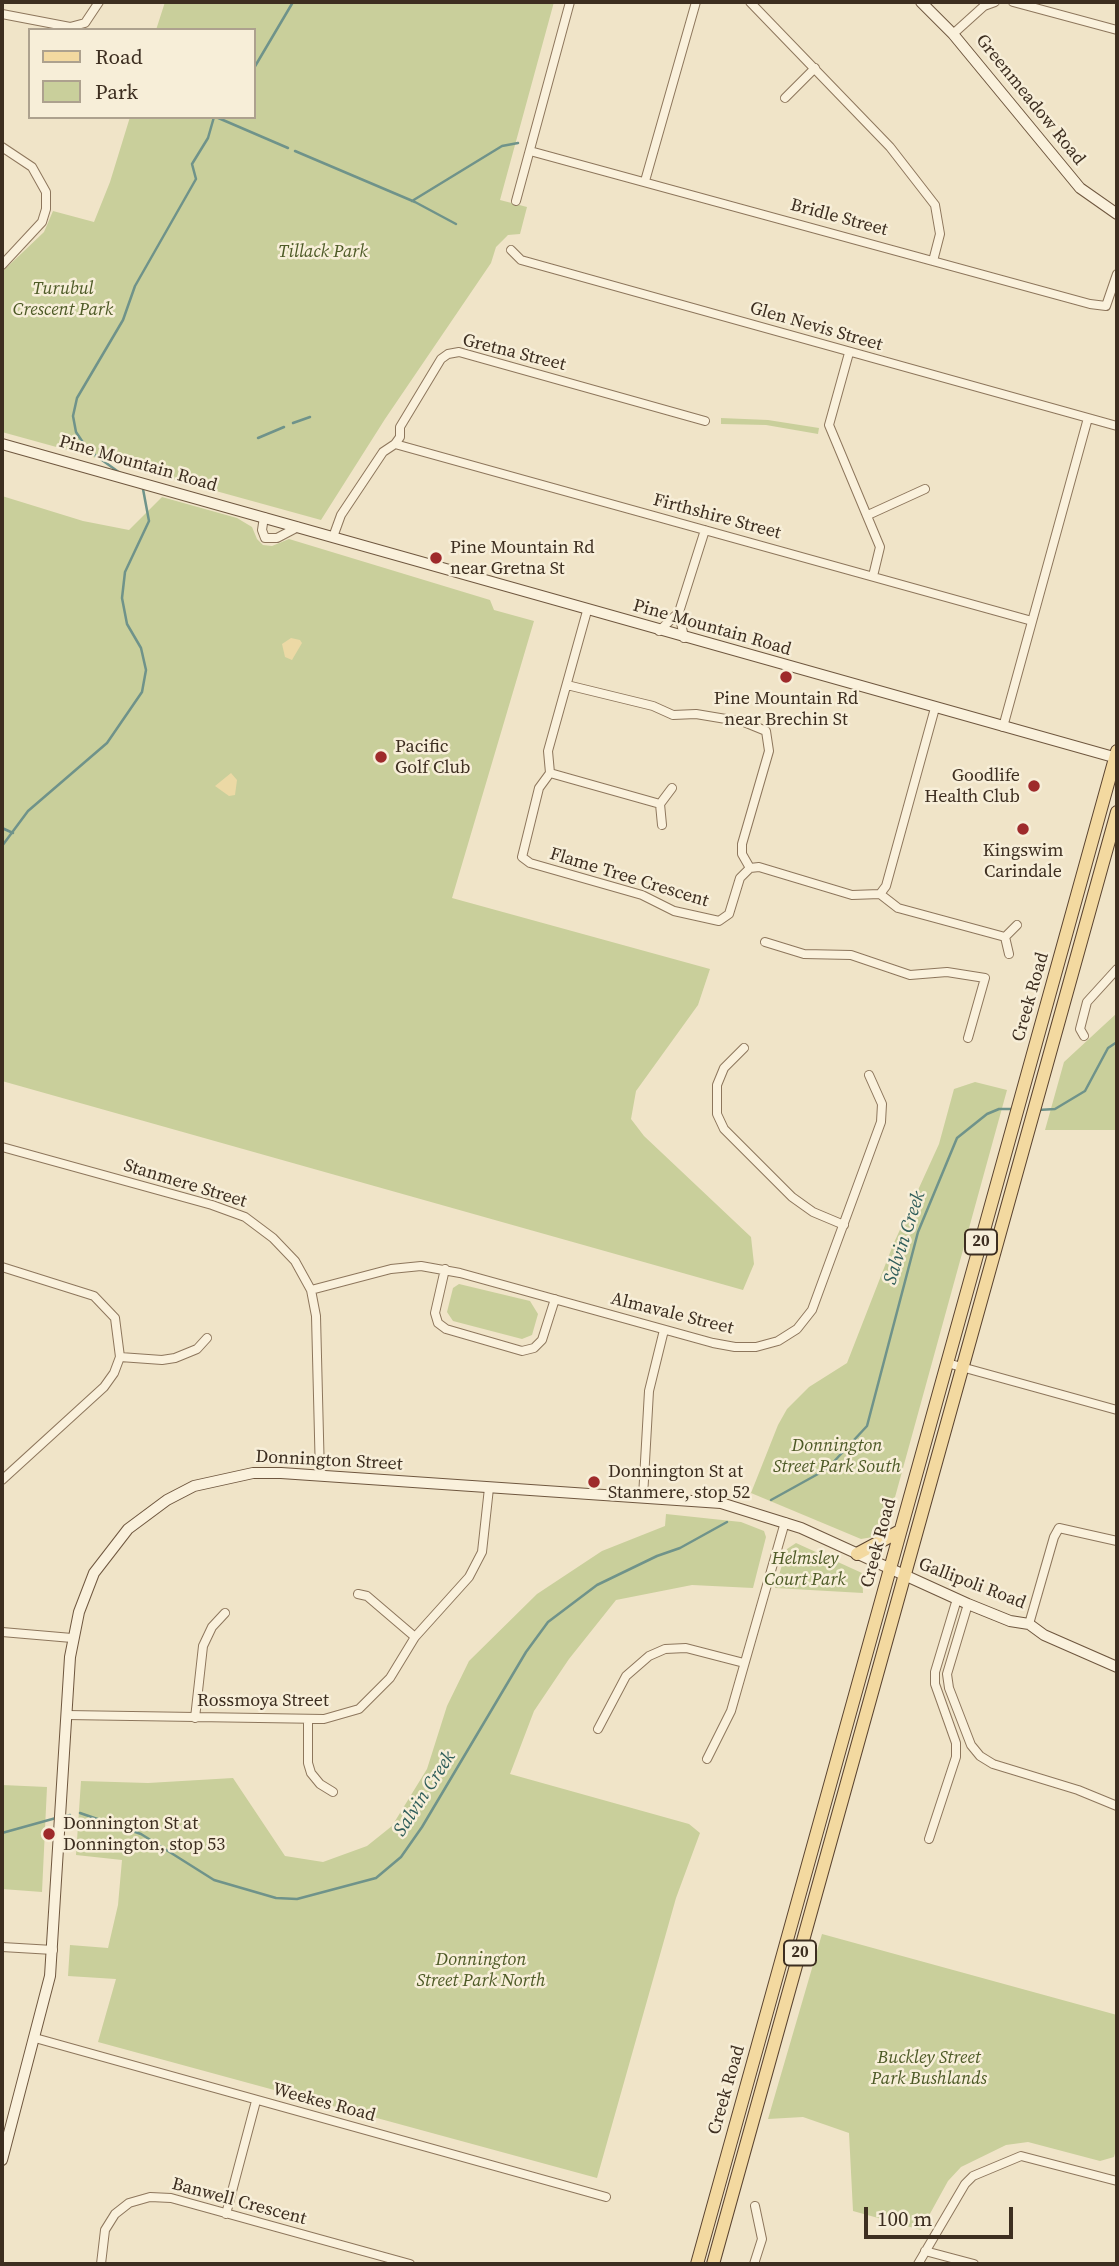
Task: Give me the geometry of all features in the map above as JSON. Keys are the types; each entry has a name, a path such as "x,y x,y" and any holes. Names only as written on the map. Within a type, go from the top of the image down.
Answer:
{"main road":[{"name":"Creek Road","path":"697,2264 1117,755"},
{"name":"Creek Road","path":"713,2264 1117,812"},
{"path":"858,1554 900,1531"}],"street":[{"path":"2,14 70,27 87,27 99,2"},
{"path":"516,201 570,2"},
{"path":"645,181 696,2"},
{"path":"750,2 890,147 934,205 940,234 933,261"},
{"name":"Greenmeadow Road","path":"921,2 953,34 1072,180 1116,211"},
{"path":"953,34 984,6 995,2"},
{"path":"1013,2 1117,30"},
{"path":"785,98 815,68"},
{"path":"2,147 32,167 47,192 42,222 2,265"},
{"name":"Bridle Street","path":"530,151 1098,305 1106,306 1117,274"},
{"name":"Glen Nevis Street","path":"511,250 521,260 1117,426"},
{"name":"Gretna Street","path":"333,537 341,515 383,452 400,437 400,427 441,359 459,352 705,421"},
{"path":"849,353 829,425 880,547 873,576"},
{"path":"1003,727 1088,418"},
{"name":"Firthshire Street","path":"395,444 1032,621"},
{"name":"Pine Mountain Road","path":"6,446 1003,727 1117,755"},
{"path":"868,516 925,489"},
{"path":"264,517 261,530 265,538 277,538 298,527"},
{"path":"684,638 679,612 705,530"},
{"name":"Flame Tree Crescent","path":"587,611 548,751 550,773 539,788 522,857 530,863 642,895 674,911 719,921 729,914 740,878 750,868"},
{"path":"659,631 679,612"},
{"path":"567,685 653,706 673,715 696,714 742,722 766,731 769,751 742,844 742,854 750,868 759,867 852,895 880,894 898,908 1005,937"},
{"path":"880,894 886,886 935,708"},
{"path":"550,773 660,804"},
{"path":"662,825 660,804 672,788"},
{"path":"1005,937 1017,925"},
{"path":"1005,937 1009,954"},
{"path":"765,942 804,954 851,955 900,974 947,972 985,978 968,1038"},
{"path":"1084,1036 1080,1029 1087,1002 1117,969"},
{"path":"744,1048 724,1068 717,1085 717,1114 724,1129 793,1197 813,1212 844,1225"},
{"name":"Almavale Street","path":"311,1290 391,1269 421,1266 445,1269 735,1348 755,1347 778,1341 797,1329 812,1310 881,1122 883,1104 869,1075"},
{"name":"Stanmere Street","path":"2,1147 245,1217 273,1238 295,1261 311,1290 316,1315 320,1476"},
{"path":"2,1267 94,1296 115,1318 120,1357 114,1373 104,1387 2,1480"},
{"path":"445,1269 435,1314 438,1323 446,1329 522,1351 534,1348 542,1340 555,1299"},
{"path":"643,1497 649,1391 664,1330"},
{"path":"120,1357 162,1360 175,1358 197,1349 207,1338"},
{"path":"947,1363 1117,1410"},
{"name":"Donnington Street","path":"2,2160 35,2038 53,1950 72,1638 94,1573 128,1529 167,1500 194,1486 225,1477 253,1473 721,1503 785,1522 889,1569"},
{"name":"Rossmoya Street","path":"67,1715 308,1719 341,1716 359,1709 390,1678 415,1637 469,1577 476,1565 485,1534 489,1488"},
{"path":"707,1759 732,1712 785,1522"},
{"path":"1029,1624 1059,1528 1117,1541"},
{"name":"Gallipoli Road","path":"889,1569 1010,1621 1029,1624 1044,1635 1117,1667"},
{"path":"358,1594 366,1597 415,1637"},
{"path":"929,1839 956,1757 956,1743 937,1695 935,1672 963,1601"},
{"path":"963,1601 947,1674 949,1688 971,1745 980,1756 993,1764 1078,1790 1117,1806"},
{"path":"195,1717 203,1646 212,1627 225,1613"},
{"path":"2,1632 72,1638"},
{"path":"597,1729 626,1676 649,1656 665,1649 686,1648 744,1663"},
{"path":"935,1672 947,1674"},
{"path":"308,1719 311,1773 320,1784 333,1792"},
{"path":"2,1947 53,1950"},
{"name":"Weekes Road","path":"35,2038 606,2197"},
{"path":"226,2214 256,2101"},
{"path":"918,2264 973,2176 1021,2156 1117,2181"},
{"name":"Banwell Crescent","path":"101,2264 105,2230 115,2214 129,2203 150,2196 171,2198 410,2264"},
{"path":"754,2264 762,2239 755,2206"},
{"path":"925,2251 974,2264"},
{"path":"370,2264 373,2254"}],"green space":[{"name":"Tillack Park","path":"165,2 554,2 500,200 527,207 520,234 508,235 496,247 491,263 385,419 321,520 2,432 2,272 44,232 53,211 94,222 110,182 129,119 256,119 256,28 157,28"},
{"path":"721,418 768,420 819,428 818,434 766,425 721,424"},
{"name":"Pacific Golf Club","path":"2,496 83,521 129,530 162,497 237,518 252,527 263,545 272,546 289,539 490,600 494,610 534,621 452,898 710,969 698,1005 636,1091 631,1119 644,1136 751,1237 754,1264 743,1290 2,1081"},
{"path":"1117,1013 1117,1130 1045,1130 1064,1062"},
{"name":"Donnington Street Park South","path":"975,1082 1007,1090 889,1519 884,1528 873,1537 861,1539 751,1493 787,1409 809,1387 847,1363 893,1245 939,1144 954,1089"},
{"path":"459,1284 530,1301 538,1314 532,1335 522,1339 453,1321 447,1312 453,1288"},
{"name":"Donnington Street Park North","path":"666,1514 741,1522 764,1531 766,1537 753,1588 692,1585 616,1600 569,1659 534,1711 510,1774 689,1824 700,1833 676,1898 597,2178 98,2042 116,1979 68,1976 70,1945 108,1948 118,1905 122,1860 76,1855 81,1781 148,1783 233,1778 285,1856 323,1862 367,1846 392,1826 427,1769 447,1706 469,1661 537,1594 602,1551 665,1526"},
{"name":"Helmsley Court Park","path":"796,1543 862,1573 863,1593 775,1588 787,1549"},
{"path":"2,1785 47,1787 42,1892 2,1889"},
{"name":"Buckley Street Park Bushlands","path":"822,1934 1117,2015 1117,2146 1114,2157 1100,2161 1028,2142 1006,2145 961,2167 948,2181 921,2230 853,2211 849,2133 803,2117 768,2119"}],"sand":[{"path":"291,638 302,643 292,660 285,657 282,644"},
{"path":"231,773 237,780 235,795 229,796 215,786"}],"waterway":[{"path":"256,65 293,2"},
{"path":"120,473 88,450 76,432 73,416 77,398 123,320 135,286 196,179 192,164 208,138 213,119"},
{"path":"221,119 288,148"},
{"path":"412,201 502,146 518,143"},
{"path":"295,151 415,202 456,224"},
{"path":"293,423 310,417"},
{"path":"258,438 284,427"},
{"path":"2,846 28,811 107,743 142,692 146,670 141,648 127,624 122,598 125,572 149,521 143,489"},
{"path":"2,828 13,833"},
{"name":"Salvin Creek","path":"1038,1110 1055,1109 1085,1091 1108,1048 1117,1042"},
{"name":"Salvin Creek","path":"771,1500 827,1469 867,1426 918,1232 957,1138 987,1114 999,1109 1014,1109"},
{"name":"Salvin Creek","path":"80,1813 141,1834 214,1880 276,1898 297,1899 376,1878 401,1857 422,1827 526,1652 548,1622 597,1585 680,1548 727,1522"},
{"name":"Salvin Creek","path":"63,1817 70,1815"},
{"name":"Salvin Creek","path":"2,1833 56,1818"}],"place":[{"name":"Pine Mountain Rd near Gretna St","path":"436,558"},
{"name":"Pine Mountain Rd near Brechin St","path":"786,677"},
{"name":"Pacific Golf Club","path":"381,757"},
{"name":"Goodlife Health Club","path":"1034,786"},
{"name":"Kingswim Carindale","path":"1023,829"},
{"name":"Donnington St at Stanmere, stop 52","path":"594,1482"},
{"name":"Donnington St at Donnington, stop 53","path":"49,1834"}],"park label":[{"name":"Turubul Crescent Park","path":"63,299"}]}
